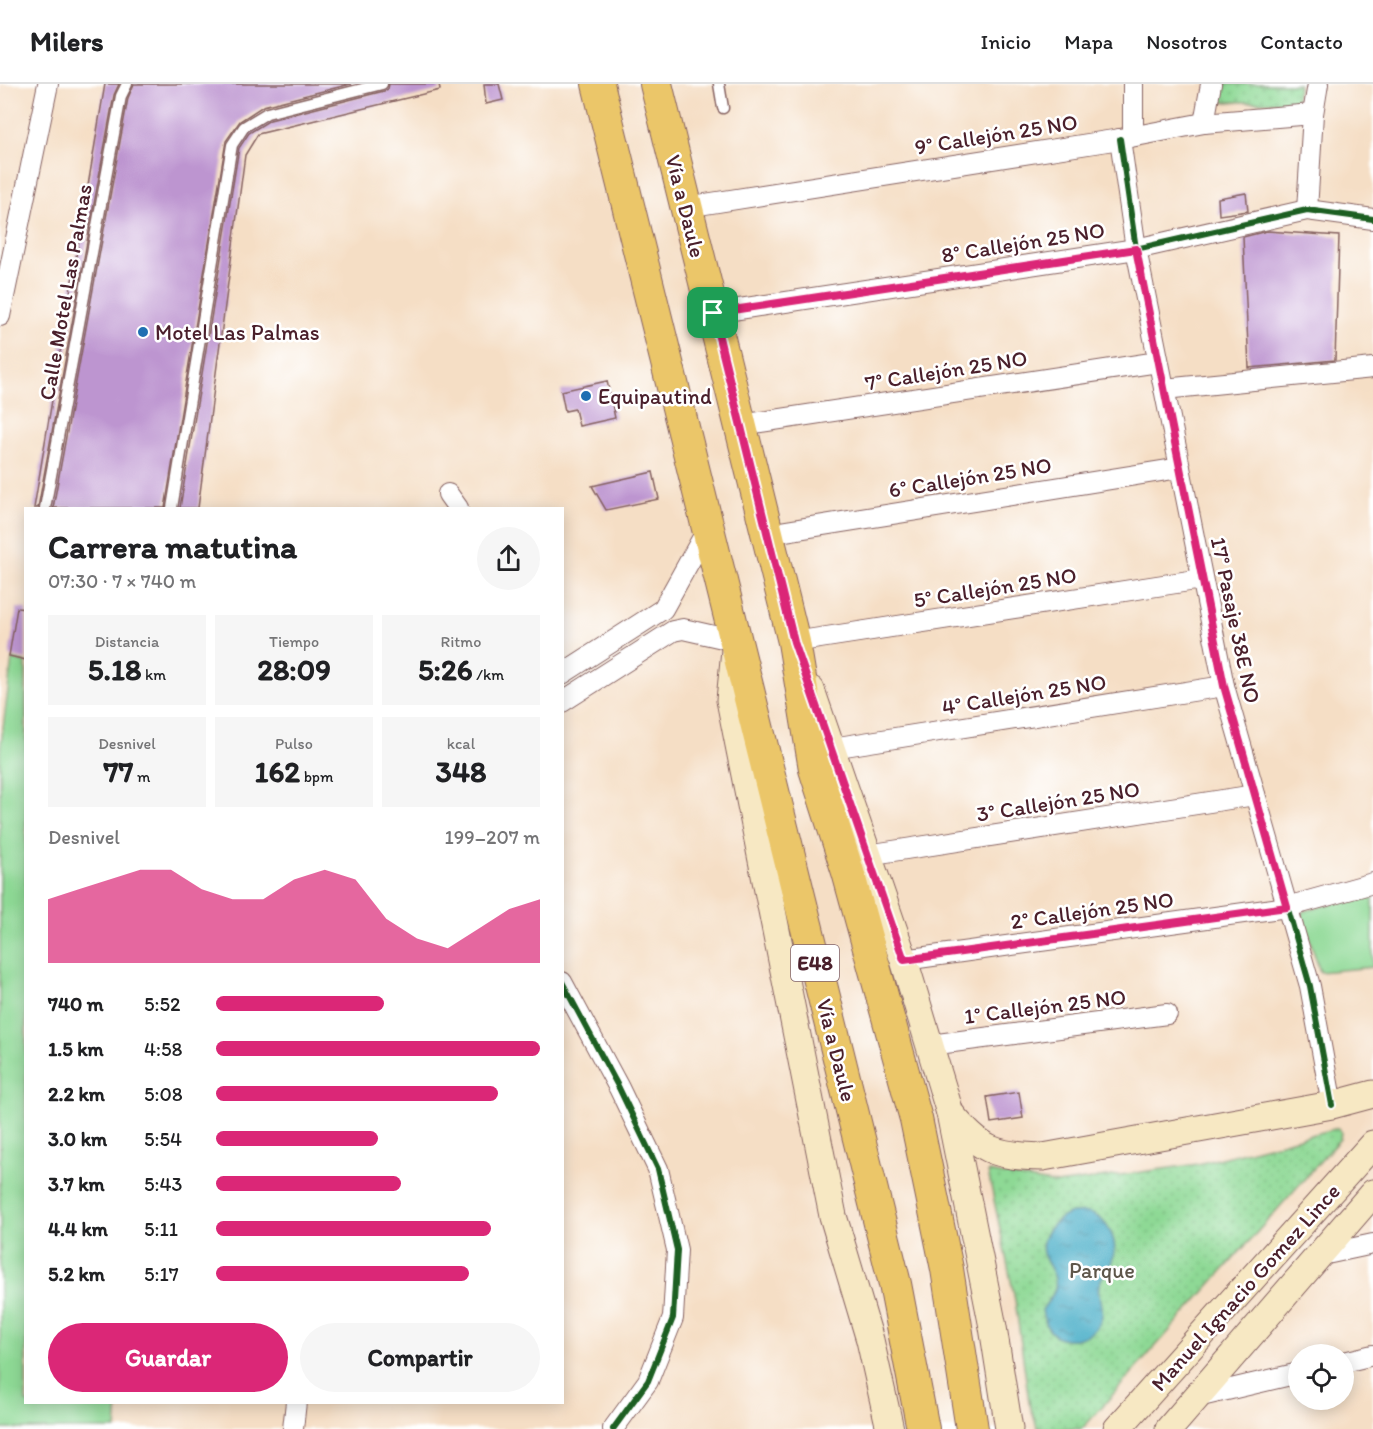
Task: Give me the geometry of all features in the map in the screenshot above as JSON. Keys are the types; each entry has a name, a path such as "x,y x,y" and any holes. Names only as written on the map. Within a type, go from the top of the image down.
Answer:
{"main road":[{"name":"Vía a Daule","path":"598,84 896,1284 923,1429"},
{"name":"Vía a Daule","path":"656,84 794,642 815,769 851,882 916,1119 947,1269 972,1429"},
{"name":"Vía a Daule","path":"736,641 730,700 833,1216 870,1340 890,1429"},
{"name":"Vía a Daule","path":"794,642 904,960 950,1113"},
{"path":"950,1113 968,1136 989,1149 1012,1156 1043,1157 1332,1105 1373,1094"},
{"name":"E48","path":"950,1113 993,1327 1009,1428"},
{"name":"Manuel Ignacio Gomez Lince","path":"1117,1429 1373,1144"},
{"name":"Manuel Ignacio Gomez Lince","path":"1169,1429 1373,1193"}],"street":[{"path":"0,316 48,84"},
{"name":"17° Pasaje 38E NO","path":"1133,84 1126,137 1136,249 1158,362 1224,686 1310,986 1332,1105"},
{"path":"1204,123 1211,84"},
{"path":"1307,210 1313,114 1318,84"},
{"name":"9° Callejón 25 NO","path":"686,207 1204,123 1313,114"},
{"name":"8° Callejón 25 NO","path":"713,313 1136,249 1307,210 1373,219"},
{"name":"7° Callejón 25 NO","path":"741,425 1158,362"},
{"path":"1164,389 1373,368"},
{"name":"6° Callejón 25 NO","path":"767,534 1180,468"},
{"path":"580,690 564,670 663,609 708,528"},
{"name":"5° Callejón 25 NO","path":"794,642 1202,579"},
{"path":"564,701 673,631 683,629 736,641"},
{"name":"4° Callejón 25 NO","path":"832,748 1224,686"},
{"name":"3° Callejón 25 NO","path":"867,855 1255,795"},
{"name":"2° Callejón 25 NO","path":"904,960 1287,907 1373,883"},
{"path":"564,986 619,1088 658,1169 677,1250 673,1317 648,1381 613,1429"},
{"name":"1° Callejón 25 NO","path":"930,1046 1167,1014"},
{"path":"1317,1256 1373,1244"},
{"path":"1354,1360 1373,1355"},
{"path":"1197,1397 1288,1376"},
{"path":"293,1429 296,1404"}],"lane":[{"name":"Calle Motel Las Palmas","path":"45,507 121,96 127,84"},
{"path":"172,507 232,145 244,127 267,113 382,84"},
{"path":"719,84 723,108"}],"green space":[{"path":"1224,84 1299,84 1295,102 1221,102"},
{"path":"12,659 24,662 24,1404 118,1404 116,1429 0,1429 0,751"},
{"path":"1373,892 1373,967 1320,972 1301,912"},
{"name":"Parque","path":"1338,1128 1341,1132 1340,1139 1084,1427 1080,1429 1041,1429 1037,1427 1029,1402 1015,1300 988,1172 1057,1184 1198,1164"}],"water":[{"path":"1071,1213 1089,1213 1102,1220 1111,1232 1114,1254 1099,1285 1102,1316 1099,1324 1086,1336 1069,1339 1054,1334 1044,1319 1042,1310 1053,1295 1056,1284 1042,1246 1046,1234 1054,1224"}],"building":[{"path":"105,84 119,84 114,95 38,507 34,507"},
{"name":"Motel Las Palmas","path":"134,84 351,84 263,106 240,121 226,141 165,507 53,507 128,98"},
{"path":"389,84 439,84 440,90 258,134 245,155 198,507 180,507 239,148 249,133 270,120 388,89"},
{"path":"484,84 499,84 503,100 486,104"},
{"path":"1246,193 1248,211 1219,215 1218,198"},
{"path":"1267,231 1339,236 1335,360 1249,368 1243,237"},
{"name":"Equipautind","path":"607,381 615,418 579,426 575,409 565,411 561,391"},
{"path":"653,472 659,499 606,510 592,486"},
{"path":"17,608 24,609 24,660 9,656"},
{"path":"1019,1092 1023,1118 991,1123 987,1097"}],"cycle path":[{"path":"1120,139 1136,249 1224,686 1310,986 1332,1105"},
{"path":"713,313 1136,249 1307,210 1373,219"},
{"path":"564,986 619,1088 658,1169 677,1250 673,1318 648,1381 613,1429"}],"place":[{"name":"Motel Las Palmas","path":"143,332"},
{"name":"Equipautind","path":"586,396"}],"route":[{"path":"1136,249 1224,686 1287,907 904,960 794,642 713,313 1136,249"}]}
